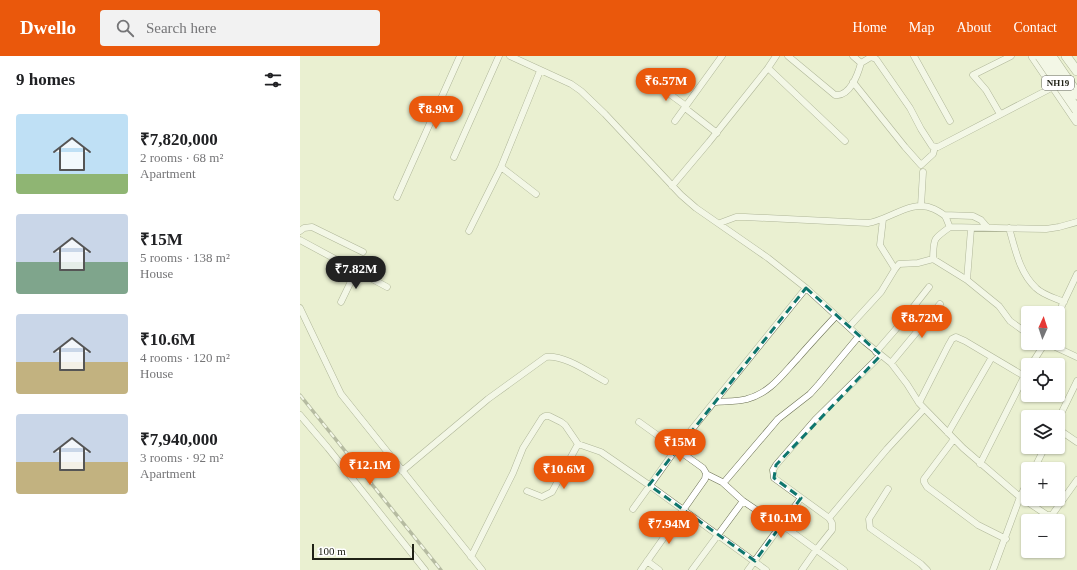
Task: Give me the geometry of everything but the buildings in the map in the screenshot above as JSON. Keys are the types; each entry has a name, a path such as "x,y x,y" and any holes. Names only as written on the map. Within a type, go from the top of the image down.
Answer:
{"highway":[{"name":"NH19","path":"1040,56 1077,110"},
{"name":"NH19","path":"1051,56 1077,94"}],"main road":[{"path":"1033,56 1077,121"},
{"path":"1066,56 1077,73"}],"street":[{"path":"397,197 460,56"},
{"path":"454,157 500,56"},
{"path":"510,56 571,84 581,91 605,114 672,186 696,208 720,223 806,288 891,363 924,409 980,464 1020,497 1047,515 1052,515 1077,480"},
{"path":"675,121 722,56"},
{"path":"672,186 716,133 776,56"},
{"path":"788,56 835,95 842,95 853,82 858,74 861,63 871,57 876,59 910,108 928,140 934,147 933,154 921,165 853,82"},
{"path":"853,56 861,63"},
{"path":"914,56 950,121"},
{"path":"1000,114 986,90 973,76 1011,56"},
{"path":"768,68 845,141"},
{"path":"469,231 501,167 540,71"},
{"path":"934,147 1053,87 1077,73"},
{"path":"656,84 716,133"},
{"path":"501,167 536,194"},
{"path":"921,206 923,172"},
{"path":"720,223 736,217 868,223 883,219 894,213 921,206 932,208 944,215 973,216 981,220 987,227"},
{"path":"944,215 950,227"},
{"path":"883,219 880,245 895,269"},
{"path":"933,259 933,244 935,238 950,227 971,229 987,227 1046,229 1077,223"},
{"path":"300,231 308,227 312,227 363,252"},
{"path":"1009,228 1020,265 1035,287 1040,291 1064,302"},
{"path":"967,280 971,229"},
{"path":"300,240 387,288"},
{"path":"849,327 881,292 899,264 918,263 933,259 967,280 999,306 1010,321 1021,329"},
{"path":"341,302 356,271"},
{"path":"1062,306 1077,274"},
{"path":"802,570 832,530 832,523 829,518 774,478 773,470 815,420 878,353 929,287"},
{"path":"633,510 649,485 676,449 806,288"},
{"path":"891,363 940,304"},
{"path":"300,308 341,394 482,570"},
{"path":"714,402 747,399 761,394 771,387 836,316"},
{"path":"726,480 778,419 786,411 800,402 819,384 859,336"},
{"path":"919,403 952,339 956,337 1021,374"},
{"path":"1062,350 1077,357"},
{"path":"402,471 488,399 546,356 563,358 605,381"},
{"path":"948,433 992,357"},
{"path":"1063,410 1077,381"},
{"path":"980,464 1021,382"},
{"path":"829,518 887,448 924,409"},
{"path":"300,416 328,448 426,570"},
{"path":"471,557 523,448 542,418 549,416 565,425 578,444 601,452 766,570"},
{"path":"640,422 703,468 706,474 722,482 742,500 844,570"},
{"path":"1065,434 1077,442"},
{"path":"954,439 924,479 924,482 927,487 978,525 1006,539"},
{"path":"527,491 542,497 552,492 578,444"},
{"path":"641,570 705,479 706,474"},
{"path":"888,489 869,519 870,528 921,564 927,570"},
{"path":"994,570 1020,497"},
{"path":"748,570 801,498"},
{"path":"692,570 742,500"},
{"path":"647,561 659,570"}],"highlighted area":[{"path":"806,288 881,355 776,465 774,478 801,498 755,561 649,485"}],"railway":[{"path":"300,395 441,570"}]}
